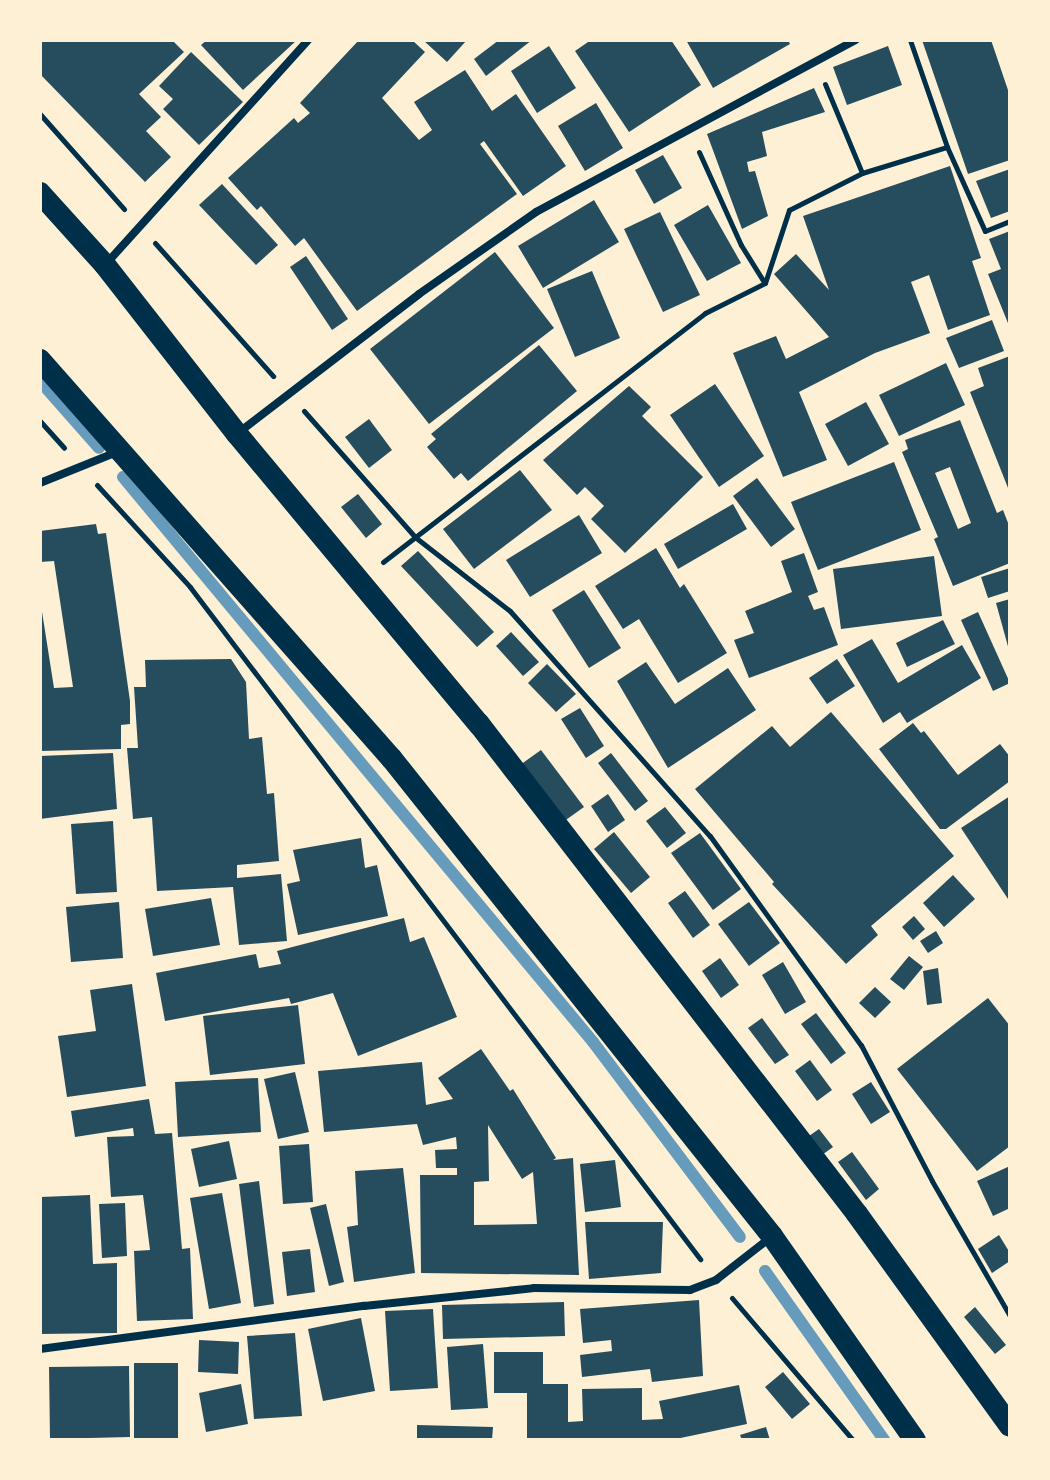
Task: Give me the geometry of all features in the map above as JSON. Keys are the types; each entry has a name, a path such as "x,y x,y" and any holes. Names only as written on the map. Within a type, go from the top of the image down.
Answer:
{"highway":[{"path":"40,193 105,265 237,434 489,736 847,1201 1010,1426"},
{"path":"40,360 392,759 772,1236 915,1440"}],"street":[{"path":"105,265 308,40"},
{"path":"237,434 419,294 536,212 856,40"},
{"path":"40,483 120,451"},
{"path":"40,1349 364,1306 534,1288 690,1290 716,1280 772,1236"}],"path":[{"path":"910,40 947,147 985,231 1010,221"},
{"path":"816,61 862,173"},
{"path":"40,114 415,537 510,611 715,842 861,1045 932,1181 1010,1316"},
{"path":"688,129 741,245 765,283"},
{"path":"361,580 705,313 765,283 789,210 862,173 947,147"},
{"path":"40,421 190,587 716,1280 853,1440"}],"building":[{"path":"40,40 172,40 184,52 139,94 161,117 146,131 171,157 145,182 40,74"},
{"path":"207,40 297,40 243,90 201,45"},
{"path":"359,40 412,40 425,52 382,98 419,140 432,130 414,102 465,70 492,111 516,94 566,166 523,196 484,141 480,144 517,194 357,311 304,238 295,246 261,206 257,210 228,178 294,118 298,123 310,113 300,103"},
{"path":"423,40 467,40 447,62"},
{"path":"499,40 532,40 486,76 474,59"},
{"path":"591,40 671,40 701,85 629,132 575,51"},
{"path":"686,40 788,40 790,44 713,88"},
{"path":"922,40 991,40 1010,96 1010,160 968,174"},
{"path":"549,46 576,88 537,113 511,71"},
{"path":"888,46 902,85 847,105 833,67"},
{"path":"191,52 243,102 199,145 163,109 173,99 159,86"},
{"path":"814,88 825,112 762,132 767,156 747,162 749,172 755,171 768,216 742,229 707,134"},
{"path":"596,103 623,148 585,171 558,126"},
{"path":"663,155 682,188 654,204 635,170"},
{"path":"950,166 981,258 972,261 990,315 948,330 929,275 911,282 930,333 875,353 799,392 827,460 783,477 733,353 776,336 786,359 829,337 774,274 796,254 829,290 803,216"},
{"path":"1010,169 1010,211 991,218 976,181"},
{"path":"222,184 278,245 256,265 199,205"},
{"path":"594,200 619,242 543,288 518,246"},
{"path":"708,205 741,263 707,281 674,225"},
{"path":"660,212 700,295 663,312 624,229"},
{"path":"1010,231 1010,328 988,274 1001,269 989,239"},
{"path":"495,252 554,328 429,424 370,349"},
{"path":"306,256 348,319 332,330 290,267"},
{"path":"592,271 620,338 575,357 547,289"},
{"path":"992,320 1004,351 959,368 946,338"},
{"path":"539,345 577,391 468,481 461,473 454,479 427,447 436,439 431,434"},
{"path":"1010,356 1010,493 970,392 984,386 978,368"},
{"path":"946,363 965,405 899,436 879,395"},
{"path":"715,384 764,456 719,487 670,415"},
{"path":"629,386 651,407 642,416 703,477 625,553 591,519 604,506 585,487 577,495 543,460"},
{"path":"866,402 889,444 848,466 825,424"},
{"path":"369,419 392,450 369,468 345,437"},
{"path":"960,420 997,513 1003,510 1010,528 1010,563 953,586 934,539 938,537 902,452 908,449 905,440","holes":["950,467 971,523 958,529 935,473"]},
{"path":"894,462 921,530 818,570 791,502"},
{"path":"520,470 552,510 474,569 443,529"},
{"path":"757,478 795,529 771,547 733,496"},
{"path":"358,494 382,524 366,538 341,507"},
{"path":"733,504 747,529 678,569 664,544"},
{"path":"579,515 602,553 530,597 506,560"},
{"path":"96,524 98,534 106,533 130,701 130,724 121,725 121,749 40,751 40,599 54,688 73,687 54,561 40,562 40,531"},
{"path":"656,548 680,588 684,584 727,653 678,683 639,619 623,629 595,586"},
{"path":"418,551 494,632 477,647 401,566"},
{"path":"804,553 818,592 808,596 814,610 824,607 838,645 749,678 734,640 754,633 745,611 792,592 781,561"},
{"path":"934,556 942,616 841,629 833,569"},
{"path":"1010,568 1010,591 988,598 981,577"},
{"path":"584,590 621,648 589,668 552,610"},
{"path":"1010,599 1010,650 1009,650 996,603"},
{"path":"978,612 1010,683 993,691 961,620"},
{"path":"943,620 955,644 907,667 896,643"},
{"path":"511,632 539,662 523,676 496,646"},
{"path":"872,639 898,683 962,645 981,678 907,723 900,712 883,723 843,655"},
{"path":"231,659 246,682 249,739 262,737 267,794 274,793 279,861 237,865 237,878 281,874 287,941 239,945 233,887 157,891 152,817 133,819 127,748 138,748 134,687 146,687 145,660"},
{"path":"837,659 855,686 827,704 809,678"},
{"path":"646,662 675,704 728,668 756,710 668,768 617,681"},
{"path":"547,664 576,694 556,712 528,683"},
{"path":"580,708 604,746 586,758 561,719"},
{"path":"831,712 954,856 871,926 878,935 846,964 772,884 774,882 695,789 772,726 790,747"},
{"path":"913,723 921,733 924,731 958,775 1000,744 1010,757 1010,781 946,829 940,829 879,749"},
{"path":"541,750 584,807 563,822 520,765"},
{"path":"113,753 117,809 40,819 40,756"},
{"path":"611,753 648,801 635,811 598,763"},
{"path":"608,794 625,820 608,832 591,806"},
{"path":"1010,796 1010,902 961,828"},
{"path":"665,807 686,833 667,848 646,821"},
{"path":"113,821 117,892 76,894 71,824"},
{"path":"614,832 650,877 631,893 594,849"},
{"path":"700,833 741,889 713,910 671,853"},
{"path":"361,838 365,868 377,865 388,916 298,935 287,884 300,881 293,850"},
{"path":"953,875 975,899 944,927 923,903"},
{"path":"685,891 710,925 693,938 668,903"},
{"path":"211,898 220,945 153,956 145,909"},
{"path":"119,902 123,958 71,962 66,907"},
{"path":"749,902 780,943 749,966 718,924"},
{"path":"914,916 925,929 913,940 902,927"},
{"path":"404,918 410,942 424,937 457,1017 358,1056 333,993 291,1004 289,998 165,1021 156,973 256,954 259,968 281,964 277,951"},
{"path":"936,931 943,943 928,953 920,941"},
{"path":"909,956 923,967 904,990 890,979"},
{"path":"720,958 739,985 721,998 702,971"},
{"path":"783,962 806,1002 785,1014 762,975"},
{"path":"938,968 942,1003 927,1005 923,971"},
{"path":"132,984 146,1086 67,1097 58,1036 96,1031 90,990"},
{"path":"875,987 891,1002 875,1018 859,1003"},
{"path":"988,998 1010,1026 1010,1146 977,1171 897,1069"},
{"path":"298,1005 305,1064 210,1075 203,1016"},
{"path":"816,1013 846,1053 831,1064 801,1024"},
{"path":"762,1018 789,1055 775,1064 748,1028"},
{"path":"481,1049 510,1091 513,1089 556,1158 553,1160 573,1158 579,1275 421,1273 420,1175 457,1175 457,1168 436,1168 435,1150 457,1149 456,1137 423,1145 417,1124 324,1132 318,1071 422,1062 426,1105 453,1099 438,1078","holes":["488,1125 522,1179 533,1172 537,1224 474,1225 474,1182 489,1181"]},
{"path":"810,1060 832,1090 817,1101 795,1071"},
{"path":"295,1072 309,1132 278,1139 264,1079"},
{"path":"258,1078 261,1132 178,1137 175,1082"},
{"path":"871,1082 890,1112 871,1124 852,1094"},
{"path":"149,1099 155,1134 172,1133 182,1249 190,1248 193,1319 137,1321 134,1251 150,1250 143,1195 111,1197 107,1137 134,1136 133,1128 75,1137 71,1111"},
{"path":"819,1129 833,1147 822,1155 809,1136"},
{"path":"229,1141 237,1179 199,1187 191,1149"},
{"path":"309,1144 313,1202 283,1204 279,1146"},
{"path":"852,1152 879,1189 866,1200 838,1162"},
{"path":"615,1160 621,1207 585,1212 580,1164"},
{"path":"1010,1166 1010,1208 993,1216 977,1181"},
{"path":"403,1168 415,1273 354,1282 347,1227 358,1225 355,1171"},
{"path":"259,1181 274,1304 254,1307 239,1184"},
{"path":"222,1193 241,1303 209,1309 190,1198"},
{"path":"90,1195 93,1264 117,1263 117,1333 40,1334 41,1197"},
{"path":"125,1203 127,1256 102,1258 99,1204"},
{"path":"326,1204 344,1282 329,1286 310,1208"},
{"path":"585,1222 663,1222 661,1273 589,1279"},
{"path":"999,1235 1010,1253 1010,1261 992,1273 978,1249"},
{"path":"310,1249 315,1292 287,1296 282,1252"},
{"path":"699,1300 703,1376 652,1382 650,1369 582,1377 580,1355 612,1351 611,1340 583,1343 580,1309"},
{"path":"564,1302 565,1336 443,1339 442,1305"},
{"path":"975,1307 1006,1345 995,1354 964,1317"},
{"path":"433,1309 438,1388 390,1391 385,1311"},
{"path":"361,1318 375,1391 323,1401 308,1329"},
{"path":"295,1333 302,1416 254,1419 247,1336"},
{"path":"199,1340 239,1342 238,1374 198,1372"},
{"path":"483,1344 488,1408 451,1410 447,1347"},
{"path":"494,1352 543,1352 543,1384 568,1384 568,1422 583,1421 582,1389 642,1388 642,1420 663,1419 659,1401 739,1385 747,1424 671,1440 527,1440 527,1393 494,1393"},
{"path":"134,1363 178,1363 178,1440 134,1440"},
{"path":"129,1366 130,1437 50,1439 49,1367"},
{"path":"783,1372 810,1404 792,1419 765,1387"},
{"path":"241,1384 248,1424 206,1432 199,1393"},
{"path":"417,1425 493,1427 492,1440 417,1440"},
{"path":"766,1427 770,1440 742,1440 740,1435"}],"waterway":[{"path":"40,381 99,448"},
{"path":"123,477 593,1042 740,1237"},
{"path":"765,1271 884,1440"}]}
